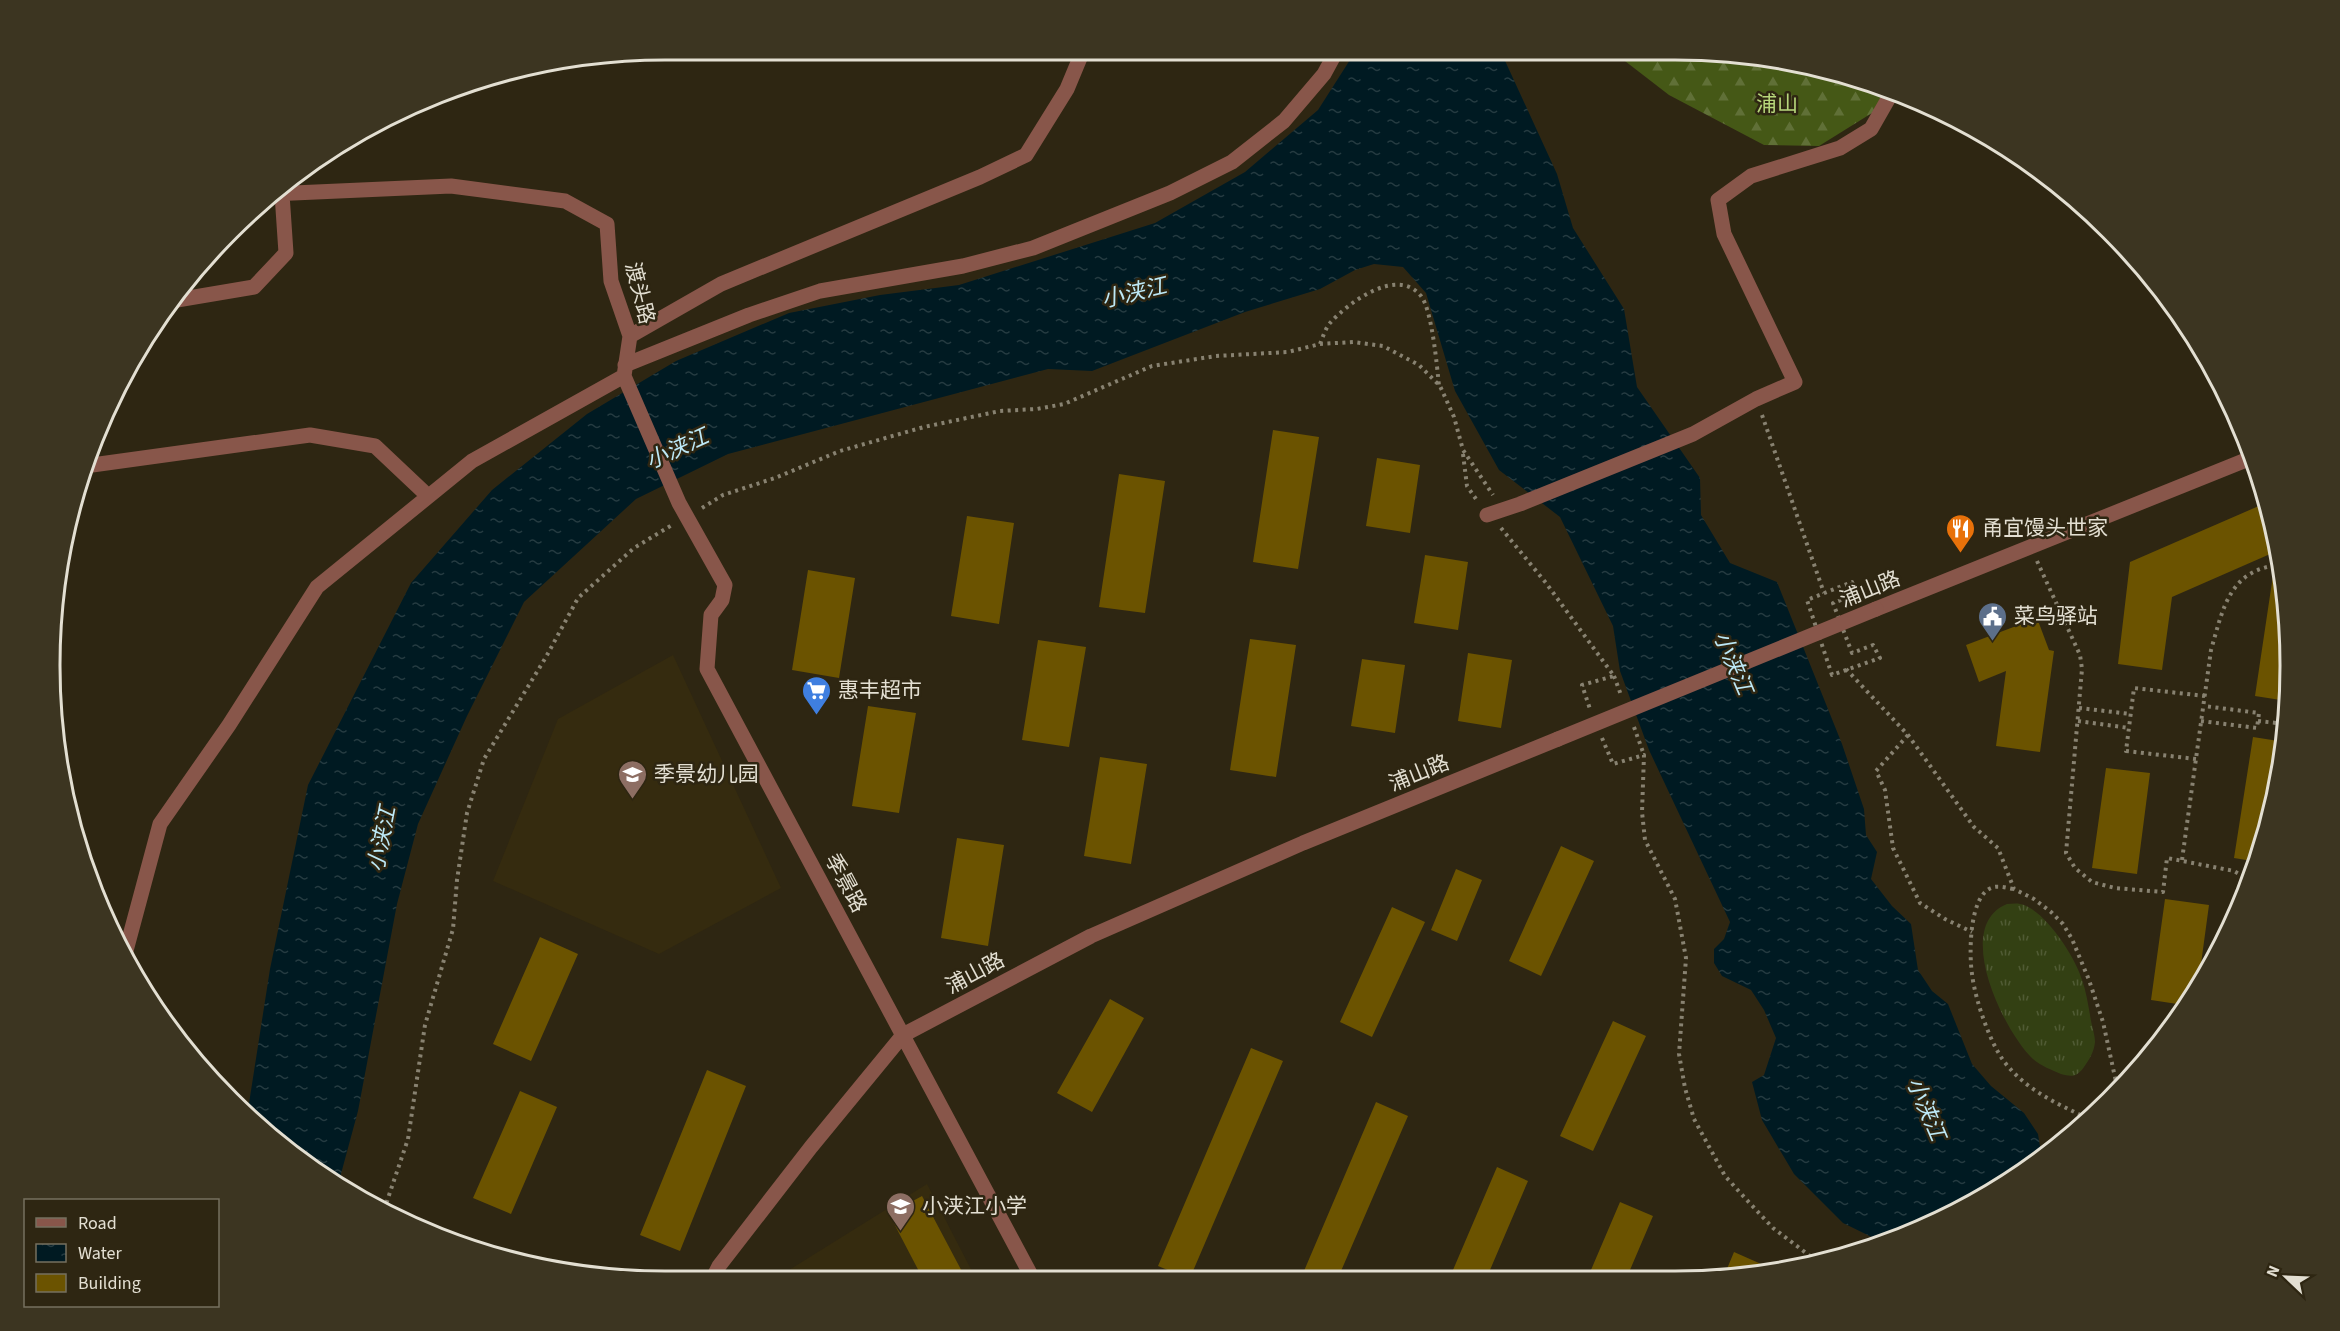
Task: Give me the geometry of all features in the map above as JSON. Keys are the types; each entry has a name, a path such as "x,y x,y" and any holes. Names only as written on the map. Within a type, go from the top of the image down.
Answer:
{"street":[{"path":"630,336 721,284 980,177 1026,154 1067,89 1079,60"},
{"path":"128,944 160,824 229,725 317,586 472,461 624,370 750,315 820,291 963,266 1033,248 1170,193 1232,162 1284,121 1324,74 1332,60"},
{"path":"1487,515 1520,504 1693,434 1756,399 1796,382 1724,234 1718,200 1751,176 1840,148 1871,129 1888,99"},
{"name":"渡头路","path":"286,194 451,186 565,201 607,225 611,281 630,336 624,370"},
{"path":"184,299 254,287 286,253 277,201"},
{"path":"624,370 683,510"},
{"path":"94,465 310,435 375,446 428,496"},
{"name":"浦山路","path":"716,1271 811,1147 903,1035 1090,936 1303,843 2244,461"},
{"name":"季景路","path":"683,510 725,585 722,600 711,615 707,669 1029,1271"}],"path":[{"path":"1320,344 1328,325 1360,298 1384,286 1404,284 1421,296 1428,316 1440,387 1454,417 1463,450 1467,486 1487,515 1546,583 1614,676 1582,685 1613,764 1644,755 1642,812 1646,840 1675,899 1686,958 1679,1054 1694,1119 1725,1176 1773,1228 1809,1255"},
{"path":"386,1203 408,1139 424,1025 453,929 457,879 467,813 484,759 546,657 578,598 634,548 683,510 775,478 840,451 924,427 1000,411 1064,405 1152,366 1216,356 1288,352 1320,344 1353,342 1383,345 1419,365 1440,387"},
{"path":"1756,399 1824,593"},
{"path":"1463,450 1504,510"},
{"path":"2031,547 2062,620 2080,655 2082,669 2066,853 2075,868 2092,882 2115,888 2163,892 2167,858 2234,870 2242,875"},
{"path":"2182,860 2211,650 2229,593 2245,577 2271,565"},
{"path":"1807,600 1852,582 1857,594 1833,603 1840,624 1852,653 1874,645 1880,658 1832,675"},
{"path":"1846,669 1908,735 1974,827 1998,848 2014,889"},
{"path":"2196,759 2126,751 2134,688 2205,696"},
{"path":"2201,722 2257,728 2259,713 2204,706"},
{"path":"2079,708 2131,714"},
{"path":"2078,721 2129,728"},
{"path":"2258,721 2277,723"},
{"path":"1908,735 1876,771 1885,790 1893,848 1920,903 1972,932"},
{"path":"2080,1115 2045,1099 2018,1079 2001,1058 1988,1028 1972,974 1972,932 1976,907 1990,888 2014,889 2034,899 2051,912 2072,939 2103,1022 2116,1080"}],"shaded area":[{"name":"季景幼儿园","path":"673,655 781,888 659,954 493,881 558,719"},
{"name":"小浃江小学","path":"927,1184 972,1271 787,1271"}],"green space":[{"name":"浦山","path":"1624,60 1714,61 1754,65 1831,81 1882,97 1872,113 1819,146 1764,145 1669,95"},
{"path":"2007,904 2020,904 2039,914 2058,935 2079,971 2086,993 2095,1042 2089,1059 2077,1074 2071,1076 2061,1074 2033,1059 2009,1026 1988,980 1983,956 1984,934 1991,916"}],"water":[{"name":"小浃江","path":"1350,60 1505,60 1557,174 1573,228 1624,309 1637,387 1700,478 1701,515 1730,563 1777,582 1842,744 1864,809 1866,835 1877,852 1871,879 1892,906 1911,924 1918,970 1932,991 1948,1004 1972,1064 1991,1086 2024,1113 2038,1134 2040,1148 2011,1169 1942,1209 1873,1238 1843,1223 1794,1174 1762,1120 1752,1082 1764,1075 1776,1038 1764,1010 1751,990 1722,976 1714,963 1714,949 1724,939 1730,922 1649,750 1620,671 1613,626 1560,517 1499,470 1455,391 1426,293 1403,267 1374,264 1355,270 1320,289 1245,312 1092,371 1048,369 728,454 636,499 524,602 467,716 418,824 397,904 358,1111 340,1176 297,1146 249,1105 270,969 308,785 411,583 492,490 587,414 676,361 789,313 880,295 959,285 1155,223 1245,172 1318,110"}],"building":[{"path":"1273,430 1319,437 1298,569 1253,562"},
{"path":"1377,458 1420,465 1410,533 1366,526"},
{"path":"1119,474 1165,481 1145,613 1099,607"},
{"path":"2258,506 2269,554 2172,597 2162,670 2118,664 2130,562"},
{"path":"967,516 1014,523 999,624 951,616"},
{"path":"1425,555 1468,562 1458,630 1414,623"},
{"path":"808,570 855,578 839,678 792,670"},
{"path":"2273,575 2279,626 2279,700 2255,696"},
{"path":"2037,618 2049,650 2054,651 2040,752 1996,746 2006,671 1979,682 1966,645"},
{"path":"1250,639 1296,645 1276,777 1230,770"},
{"path":"1038,640 1086,647 1069,747 1022,740"},
{"path":"1468,653 1512,660 1501,728 1458,721"},
{"path":"1362,659 1405,665 1395,733 1351,726"},
{"path":"868,706 916,713 899,813 852,806"},
{"path":"2253,737 2275,741 2268,784 2248,860 2234,858"},
{"path":"1100,757 1147,764 1131,864 1084,856"},
{"path":"2106,768 2150,773 2137,874 2092,868"},
{"path":"957,838 1004,845 988,946 941,938"},
{"path":"1561,846 1594,861 1541,976 1509,961"},
{"path":"1456,869 1482,880 1457,941 1431,930"},
{"path":"2165,899 2209,905 2199,968 2177,1004 2151,1000"},
{"path":"1392,907 1425,922 1372,1037 1340,1022"},
{"path":"540,937 578,954 531,1061 493,1044"},
{"path":"1110,999 1144,1018 1092,1112 1057,1093"},
{"path":"1613,1021 1646,1036 1593,1151 1560,1136"},
{"path":"1251,1048 1283,1061 1193,1271 1170,1271 1158,1266"},
{"path":"707,1070 746,1086 680,1251 640,1235"},
{"path":"520,1091 557,1107 511,1214 473,1198"},
{"path":"1376,1102 1408,1116 1341,1271 1304,1271"},
{"path":"1497,1167 1528,1181 1490,1271 1453,1271"},
{"path":"922,1196 962,1271 919,1271 889,1214"},
{"path":"1620,1202 1653,1216 1630,1271 1591,1271"},
{"path":"1734,1252 1762,1265 1754,1266 1727,1269"}],"place":[{"name":"甬宜馒头世家","path":"1961,554"},
{"name":"菜鸟驿站","path":"1993,642"},
{"name":"惠丰超市","path":"817,716"},
{"name":"季景幼儿园","path":"633,800"},
{"name":"小浃江小学","path":"901,1232"}]}
